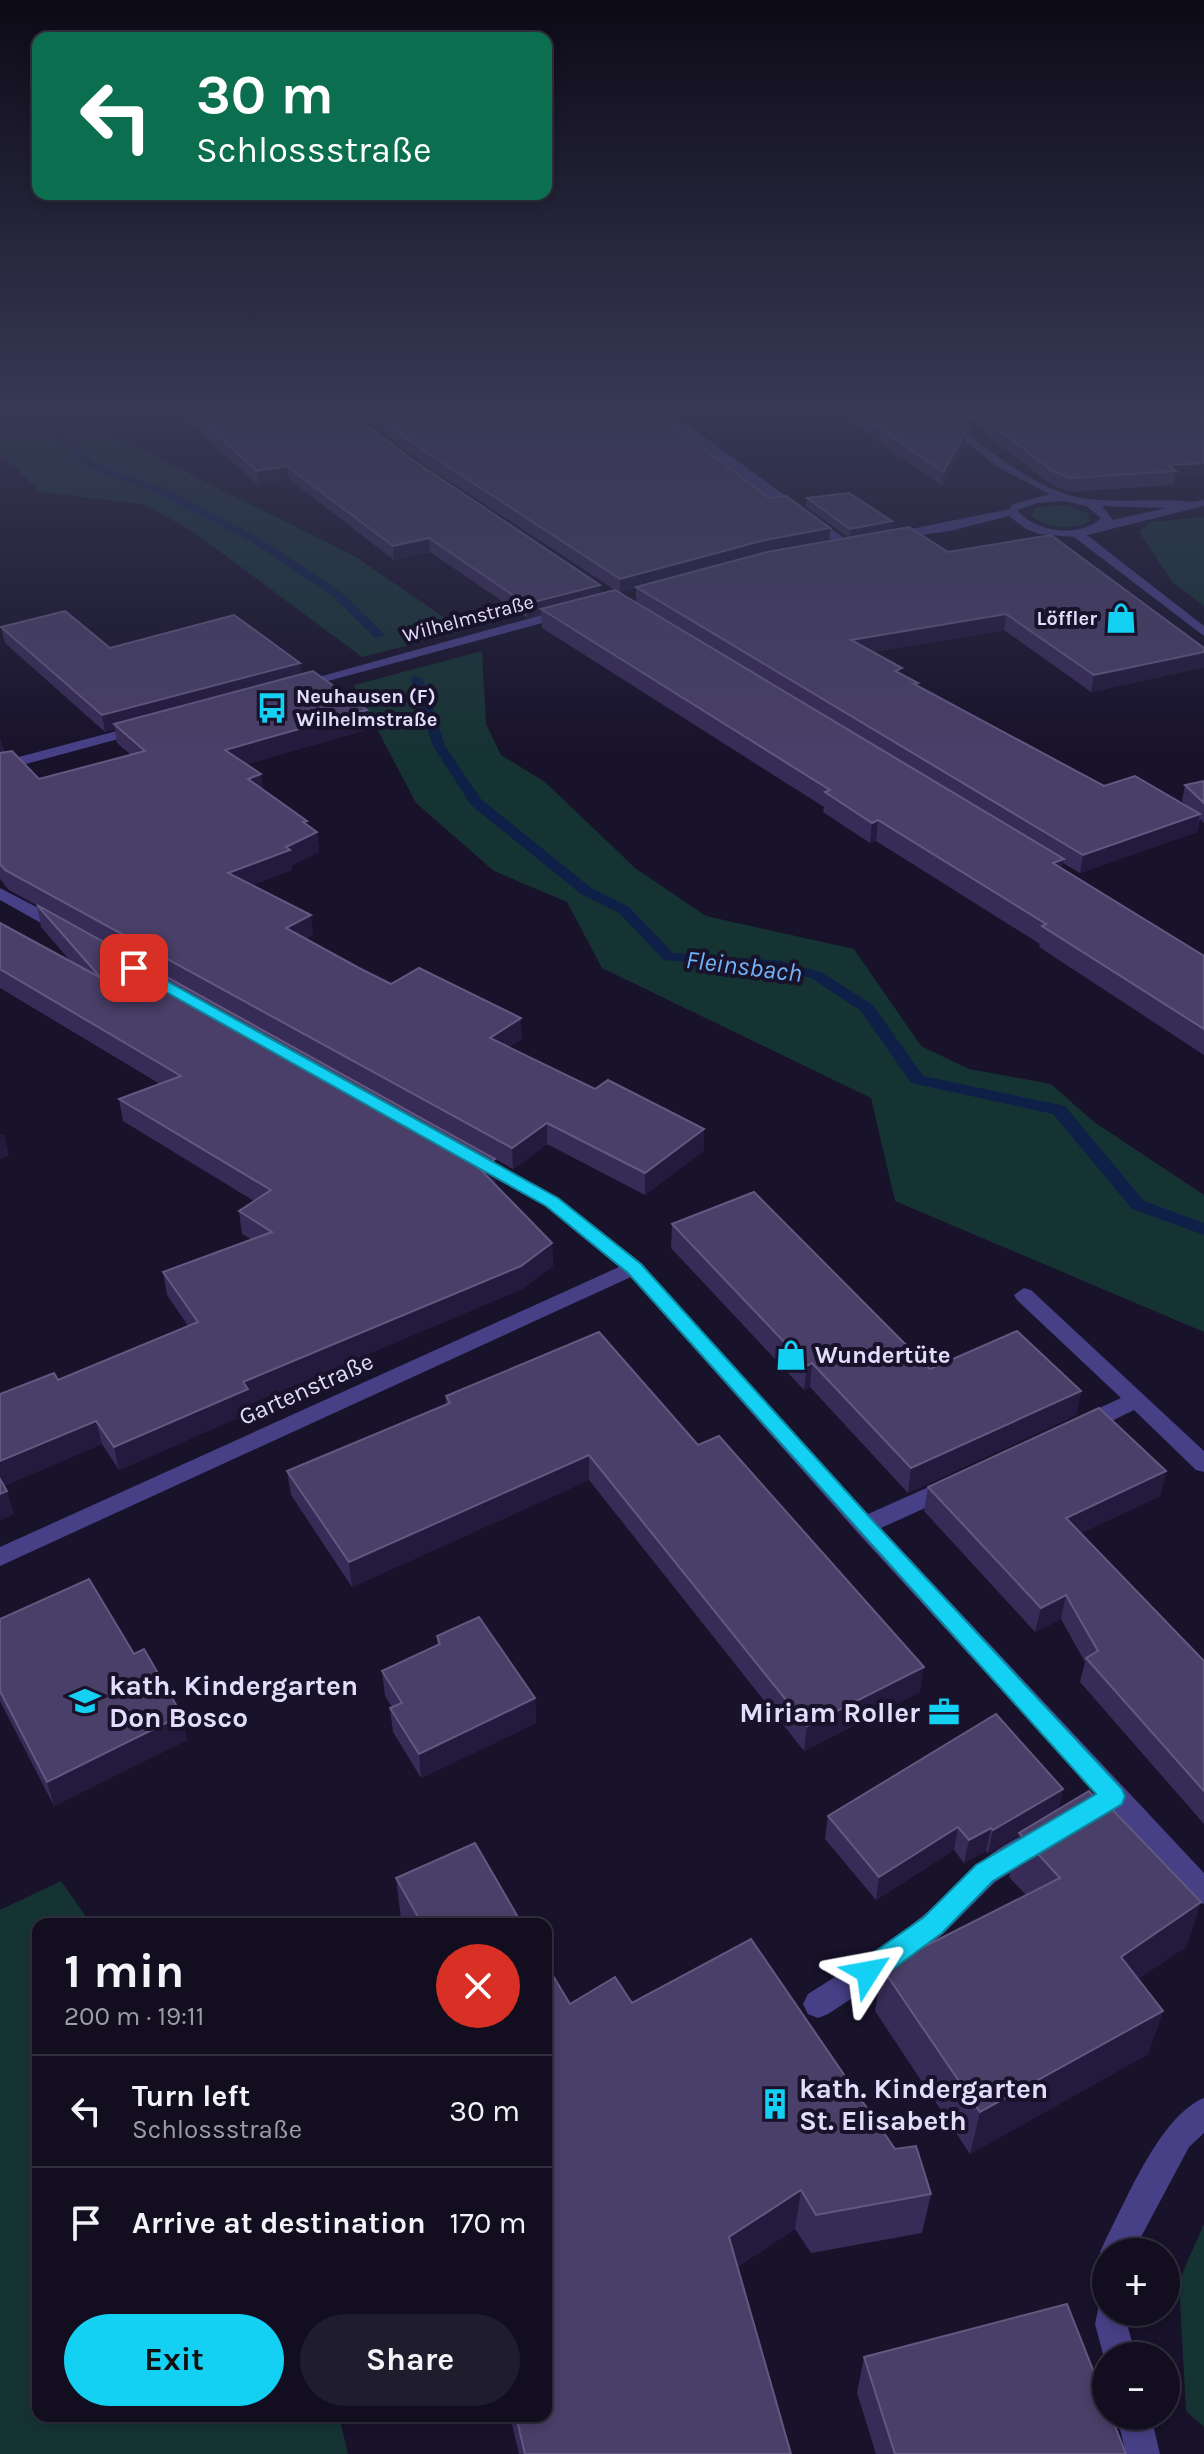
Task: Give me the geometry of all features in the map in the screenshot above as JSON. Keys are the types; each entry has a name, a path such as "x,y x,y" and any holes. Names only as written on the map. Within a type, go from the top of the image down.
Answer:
{"street":[{"path":"820,525 858,542"},
{"path":"817,550 959,525"},
{"path":"1026,525 1031,527"},
{"path":"950,527 1031,527 1058,533 1077,533 1104,525"},
{"path":"1077,533 1204,632"},
{"name":"Wilhelmstraße","path":"288,688 585,607"},
{"path":"0,767 155,724"},
{"path":"6,901 79,936"},
{"path":"455,1147 552,1202 634,1268 865,1526 1204,1892"},
{"name":"Gartenstraße","path":"0,1557 634,1268"},
{"path":"1024,1295 1204,1464"},
{"path":"1066,1433 1137,1400"},
{"path":"865,1526 965,1480"},
{"path":"1088,1812 1113,1796"},
{"path":"818,2004 894,1955 933,1925 985,1873 1062,1827"},
{"path":"1123,2238 1178,2136 1204,2113"},
{"path":"1137,2430 1143,2454"}],"green space":[{"path":"180,525 291,525 356,557 464,631 362,657"},
{"path":"1048,525 1082,525 1076,526"},
{"path":"1147,525 1204,525 1204,606 1173,583 1139,532"},
{"path":"482,651 486,724 501,755 545,782 635,868 706,916 854,949 921,1046 969,1069 1051,1084 1094,1122 1204,1195 1204,1332 895,1201 871,1098 602,968 567,902 494,871 416,803 354,685"},
{"path":"61,1881 87,1918 32,1918 32,2422 340,2422 348,2454 0,2454 0,1910"},
{"path":"1204,2224 1204,2427 1186,2411 1180,2279"}],"building":[{"path":"365,525 510,525 600,585 526,604 429,538 393,546"},
{"path":"537,525 825,525 830,528 765,540 620,579"},
{"path":"844,525 874,525 850,529"},
{"path":"909,527 948,552 1051,535 1204,648 1204,652 1094,675 1006,614 851,640 902,668 895,671 918,683 914,684 1104,786 1135,776 1200,814 1083,855 636,587 767,552"},
{"path":"615,590 1064,859 1053,863 1204,956 1204,1029 1042,926 1046,924 878,820 872,823 825,792 830,790 541,609"},
{"path":"65,611 110,648 234,615 300,663 102,715 1,627"},
{"path":"313,671 367,710 225,750 261,774 248,779 307,821 303,822 317,832 286,847 290,850 228,873 311,915 286,928 359,968 391,984 419,968 521,1018 490,1038 595,1089 608,1080 704,1129 645,1173 547,1123 512,1148 5,870 0,864 0,753 12,751 39,779 145,751 114,724"},
{"path":"1204,781 1204,803 1185,785"},
{"path":"37,905 495,1159 480,1169 552,1243 521,1266 243,1382 248,1389 114,1447 96,1421 0,1461 0,1394 54,1373 58,1380 198,1322 163,1272 272,1232 239,1211 271,1190 119,1099 181,1076 0,969 0,923 101,978"},
{"path":"754,1192 930,1369 1017,1331 1081,1391 911,1468 812,1363 807,1366 672,1224"},
{"path":"599,1332 698,1445 719,1436 924,1667 807,1726 589,1455 349,1562 287,1471 450,1403 446,1396"},
{"path":"1099,1408 1166,1471 1066,1518 1204,1661 1204,1791 1086,1658 1098,1651 1066,1595 1041,1608 928,1487"},
{"path":"0,1479 7,1491 0,1494"},
{"path":"89,1579 134,1654 144,1649 182,1715 47,1782 0,1691 0,1619"},
{"path":"479,1617 535,1698 419,1754 390,1708 402,1703 382,1671 440,1644 437,1636"},
{"path":"996,1714 1063,1789 993,1830 991,1828 969,1840 958,1827 879,1877 828,1816"},
{"path":"1089,1791 1103,1807 1107,1804 1201,1902 1121,1957 1163,2011 980,2112 882,1968 1060,1878 1019,1833"},
{"path":"475,1843 519,1918 419,1918 396,1878"},
{"path":"751,1939 895,2149 916,2146 931,2194 816,2215 801,2190 729,2237 791,2454 525,2454 517,2422 552,2422 552,1974 570,2004 615,1977 632,2003"},
{"path":"1067,2304 1092,2367 1092,2430 1117,2430 1126,2454 895,2454 864,2357"}],"waterway":[{"name":"Fleinsbach","path":"226,525 337,594 379,635"},
{"name":"Fleinsbach","path":"417,679 439,746 476,802 586,891 624,910 669,957 781,966 816,975 867,1008 917,1080 1059,1110 1138,1205 1204,1229"}],"place":[{"name":"Löffler","path":"1121,618"},
{"name":"Neuhausen (F) Wilhelmstraße","path":"272,708"},
{"name":"Wundertüte","path":"791,1355"},
{"name":"kath. Kindergarten Don Bosco","path":"85,1701"},
{"name":"Miriam Roller","path":"944,1712"},
{"name":"kath. Kindergarten St. Elisabeth","path":"775,2104"}],"route":[{"path":"134,968 552,1202 634,1268 1113,1796 985,1873 960,1894 933,1925 868,1972"}]}
